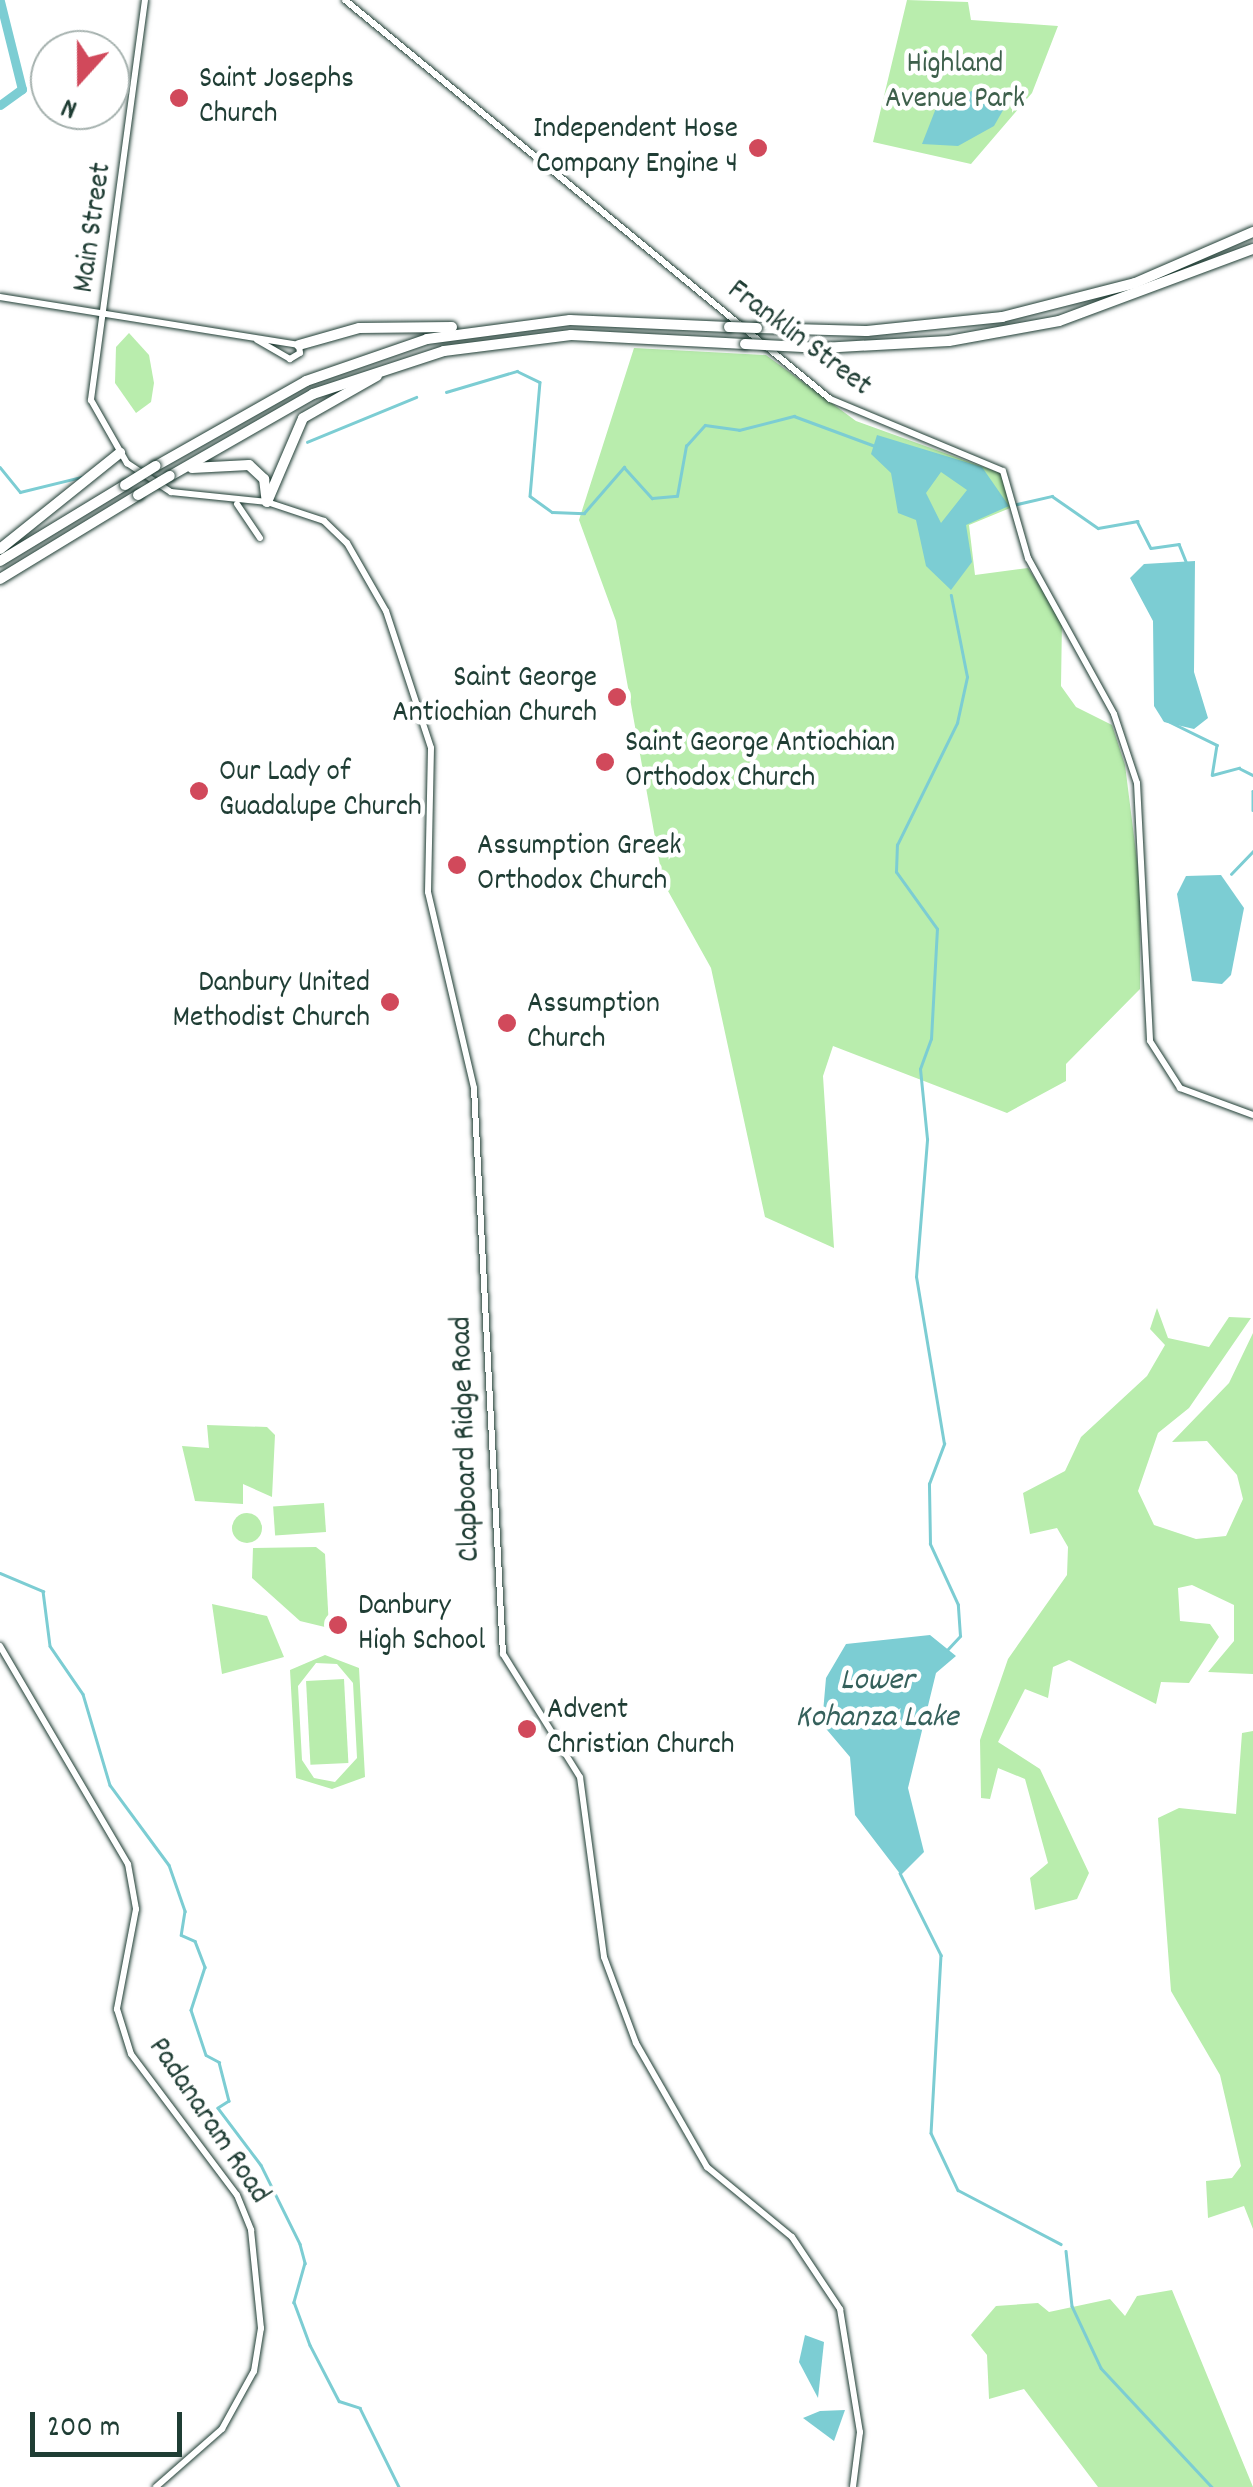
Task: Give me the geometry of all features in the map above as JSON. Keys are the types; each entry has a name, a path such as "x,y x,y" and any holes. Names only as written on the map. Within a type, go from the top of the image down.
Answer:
{"highway":[{"path":"0,560 306,381 428,334 518,323 618,320 880,331 1002,318 1135,283 1253,232"},
{"path":"0,579 288,406 423,356 463,347 612,336 822,348 1046,324 1164,288 1253,248"},
{"path":"299,344 359,328 428,334"},
{"path":"267,502 286,444 310,411 423,356"},
{"path":"0,548 120,454"},
{"path":"170,476 241,462 261,474 267,502"}],"main road":[{"name":"Main Street","path":"120,454 89,388 105,316 145,0"},
{"name":"Franklin Street","path":"345,0 818,390 878,425 990,460 1019,502 1028,558 1107,698 1137,782 1150,1040 1180,1088 1253,1115"},
{"path":"0,297 299,344 290,359 257,340"},
{"path":"120,454 171,492 267,502"},
{"path":"227,500 248,509 260,538"},
{"name":"Clapboard Ridge Road","path":"267,502 324,521 347,543 386,611 433,764 428,892 470,1070 481,1166 503,1654 580,1777 604,1957 632,2037 707,2167 792,2236 840,2309 860,2432 853,2487"},
{"name":"Padanaram Road","path":"0,1646 128,1864 136,1909 120,1986 122,2030 144,2077 246,2212 260,2350 236,2411 156,2487"}],"green space":[{"name":"Highland Avenue Park","path":"907,0 968,2 971,20 1058,26 1032,93 971,164 873,142"},
{"path":"129,333 149,355 154,383 151,402 136,413 115,383 116,347"},
{"path":"634,348 766,355 856,421 1000,473 1015,506 969,525 975,575 1028,568 1062,620 1061,686 1076,707 1112,725 1125,765 1140,884 1140,989 1066,1064 1066,1081 1007,1113 833,1046 823,1076 834,1248 765,1217 711,968 663,882 616,621 579,520"},
{"path":"1157,1308 1168,1338 1209,1347 1229,1317 1251,1318 1189,1408 1158,1433 1138,1491 1154,1525 1196,1539 1226,1536 1243,1499 1237,1475 1207,1441 1172,1442 1229,1383 1253,1333 1253,1674 1208,1672 1234,1641 1234,1605 1192,1585 1178,1588 1180,1621 1210,1624 1219,1637 1189,1683 1161,1682 1156,1704 1069,1660 1053,1667 1048,1698 1025,1689 998,1742 1040,1769 1089,1873 1077,1899 1035,1910 1030,1878 1048,1863 1025,1779 998,1768 990,1799 981,1798 980,1740 1008,1659 1067,1575 1068,1547 1057,1528 1030,1534 1023,1493 1065,1471 1081,1437 1147,1376 1165,1345 1150,1329"},
{"path":"207,1425 267,1427 275,1435 272,1497 243,1484 243,1504 195,1501 182,1446 209,1448"},
{"path":"324,1503 326,1532 275,1535 273,1507"},
{"path":"247,1513 258,1517 262,1528 258,1539 247,1543 236,1539 232,1528 236,1517"},
{"path":"316,1547 325,1554 329,1628 300,1621 252,1578 253,1548"},
{"path":"212,1604 267,1616 284,1657 222,1674"},
{"path":"325,1655 359,1668 365,1777 332,1789 296,1778 290,1670","holes":["316,1663 337,1664 353,1683 357,1758 335,1782 314,1778 302,1760 298,1686"]},
{"path":"344,1679 348,1763 310,1765 306,1681"},
{"path":"1253,1731 1253,2229 1244,2206 1208,2218 1206,2181 1232,2178 1241,2166 1220,2075 1171,1991 1158,1818 1179,1808 1236,1814 1242,1733"},
{"path":"1172,2290 1253,2487 1098,2487 1024,2389 989,2399 987,2355 971,2335 996,2306 1038,2303 1049,2312 1110,2299 1125,2316 1137,2296"}],"water":[{"path":"986,86 1006,105 994,126 958,146 922,144 938,103"},
{"path":"877,435 982,467 1009,506 966,525 972,562 951,590 926,566 916,520 898,513 891,473 871,454","holes":["941,472 967,490 941,523 926,493"]},
{"path":"1195,561 1194,672 1208,718 1194,729 1164,722 1154,706 1153,621 1130,578 1144,564"},
{"path":"1221,875 1244,908 1231,975 1222,984 1192,981 1177,894 1186,876"},
{"name":"Lower Kohanza Lake","path":"930,1635 956,1656 936,1673 908,1788 924,1852 901,1875 855,1815 850,1757 822,1724 826,1678 846,1644"},
{"path":"805,2335 824,2342 818,2398 799,2362"},
{"path":"845,2410 834,2441 803,2418 820,2411"}],"waterway":[{"path":"0,1 22,89 0,105"},
{"path":"446,392 517,371 540,382 530,496 552,512 584,513 624,467 652,498 677,496 686,446 705,425 739,430 794,416 875,446"},
{"path":"307,442 416,397"},
{"path":"0,467 20,492 81,477"},
{"path":"1013,505 1052,496 1098,528 1137,521 1151,548 1179,544 1187,564"},
{"path":"947,1650 960,1636 958,1605 930,1544 929,1484 944,1444 916,1277 927,1139 920,1069 931,1039 937,929 896,872 897,845 957,723 967,677 951,596"},
{"path":"1164,719 1217,745 1212,775 1239,768 1253,775"},
{"path":"1253,791 1253,810"},
{"path":"1231,874 1253,851"},
{"path":"0,1573 43,1591 50,1646 83,1694 110,1785 169,1865 185,1911 181,1935 195,1941 205,1967 191,2010 206,2055 219,2062 229,2101 218,2108 261,2165 300,2244 305,2263 294,2302 310,2345 339,2401 360,2408 399,2487"},
{"path":"900,1873 941,1955 931,2133 958,2190 1061,2244"},
{"path":"1066,2251 1072,2306 1101,2368 1212,2487"}],"place":[{"name":"Saint Josephs Church","path":"179,98"},
{"name":"Independent Hose Company Engine 4","path":"758,148"},
{"name":"Saint George Antiochian Church","path":"617,697"},
{"name":"Saint George Antiochian Orthodox Church","path":"605,762"},
{"name":"Our Lady of Guadalupe Church","path":"199,791"},
{"name":"Assumption Greek Orthodox Church","path":"457,865"},
{"name":"Danbury United Methodist Church","path":"390,1002"},
{"name":"Assumption Church","path":"507,1023"},
{"name":"Danbury High School","path":"338,1625"},
{"name":"Advent Christian Church","path":"527,1729"}]}
